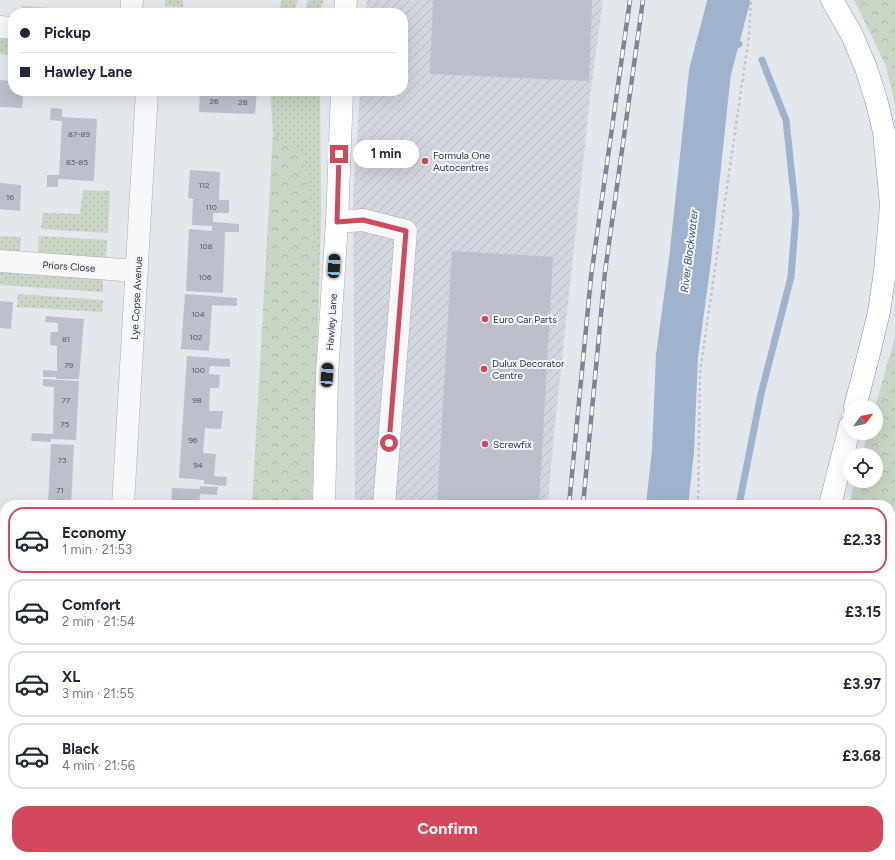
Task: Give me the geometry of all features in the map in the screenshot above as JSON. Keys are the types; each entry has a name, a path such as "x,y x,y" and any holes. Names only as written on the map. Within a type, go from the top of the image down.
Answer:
{"main road":[{"path":"832,0 852,35 866,68 876,100 884,132 891,204 885,271 878,312 857,400"},
{"name":"Hawley Lane","path":"324,500 327,375 337,222 342,96"},
{"path":"831,500 846,440"}],"street":[{"name":"Lye Copse Avenue","path":"123,500 147,96"},
{"path":"337,222 363,220 406,231 384,500"},
{"name":"Priors Close","path":"0,261 137,271"}],"path":[{"path":"698,500 700,372 749,36 751,0"}],"shaded area":[{"path":"367,0 603,0 591,89 552,453 548,500 355,500 353,198 360,96 408,96 408,8 366,8"}],"green space":[{"path":"165,0 183,0 183,7 165,6"},
{"path":"282,0 298,0 295,8 279,8"},
{"path":"308,0 324,0 321,8 306,8"},
{"path":"854,0 895,0 895,104 886,66"},
{"path":"22,6 52,8 22,8"},
{"path":"0,39 8,39 8,55 0,54"},
{"path":"270,96 320,96 321,215 319,294 304,158 273,133"},
{"path":"273,133 304,157 319,294 312,500 252,500"},
{"path":"83,190 110,191 108,233 41,229 43,213 80,214"},
{"path":"0,236 21,237 20,255 0,254"},
{"path":"39,236 107,240 106,259 38,255"},
{"path":"0,269 103,274 103,292 0,285"},
{"path":"18,294 103,300 102,312 17,307"},
{"path":"895,337 895,500 850,500 853,488 883,488 883,448 864,448 866,440 883,440 883,400 877,400"}],"building":[{"path":"433,0 592,0 589,81 430,74"},
{"path":"0,80 8,81 8,96 23,96 22,108 0,107"},
{"path":"200,96 257,96 255,114 199,112"},
{"path":"51,108 62,109 62,117 97,119 94,181 58,179 58,187 47,187 47,175 59,175 62,121 50,120"},
{"path":"190,170 220,172 219,200 229,200 229,213 213,213 213,222 239,224 239,232 225,232 223,293 186,291 189,229 212,231 212,226 192,225 193,199 188,198"},
{"path":"0,183 21,185 20,211 0,209"},
{"path":"452,251 553,257 539,500 437,500"},
{"path":"185,294 237,298 237,306 212,305 209,351 181,349"},
{"path":"0,301 13,302 11,329 0,328"},
{"path":"46,316 84,319 79,379 56,379 56,377 43,377 43,370 57,371 57,346 50,345 51,332 58,332 58,323 45,322"},
{"path":"187,356 230,359 230,367 210,366 209,374 220,375 219,388 210,388 209,411 223,411 221,429 205,428 203,453 216,454 214,476 227,477 226,486 204,484 204,480 179,478"},
{"path":"43,379 79,381 76,440 51,439 51,442 31,441 32,433 53,434 54,387 43,386"},
{"path":"51,444 74,445 71,500 48,500"},
{"path":"200,486 218,487 217,495 200,494 199,500 171,500 172,488 200,489"}],"waterway":[{"name":"River Blackwater","path":"668,500 673,451 677,356 690,260 710,72 729,0"},
{"path":"720,34 739,44"},
{"path":"740,500 761,394 791,277 796,214 786,120 762,60"}],"railway":[{"path":"569,500 591,277 630,0"},
{"path":"583,500 605,272 643,0"}],"place":[{"name":"Formula One Autocentres","path":"425,161"},
{"name":"Euro Car Parts","path":"485,319"},
{"name":"Dulux Decorator Centre","path":"484,369"},
{"name":"Screwfix","path":"485,444"}],"route":[{"path":"339,154 337,222 363,220 406,231 389,443"}]}
